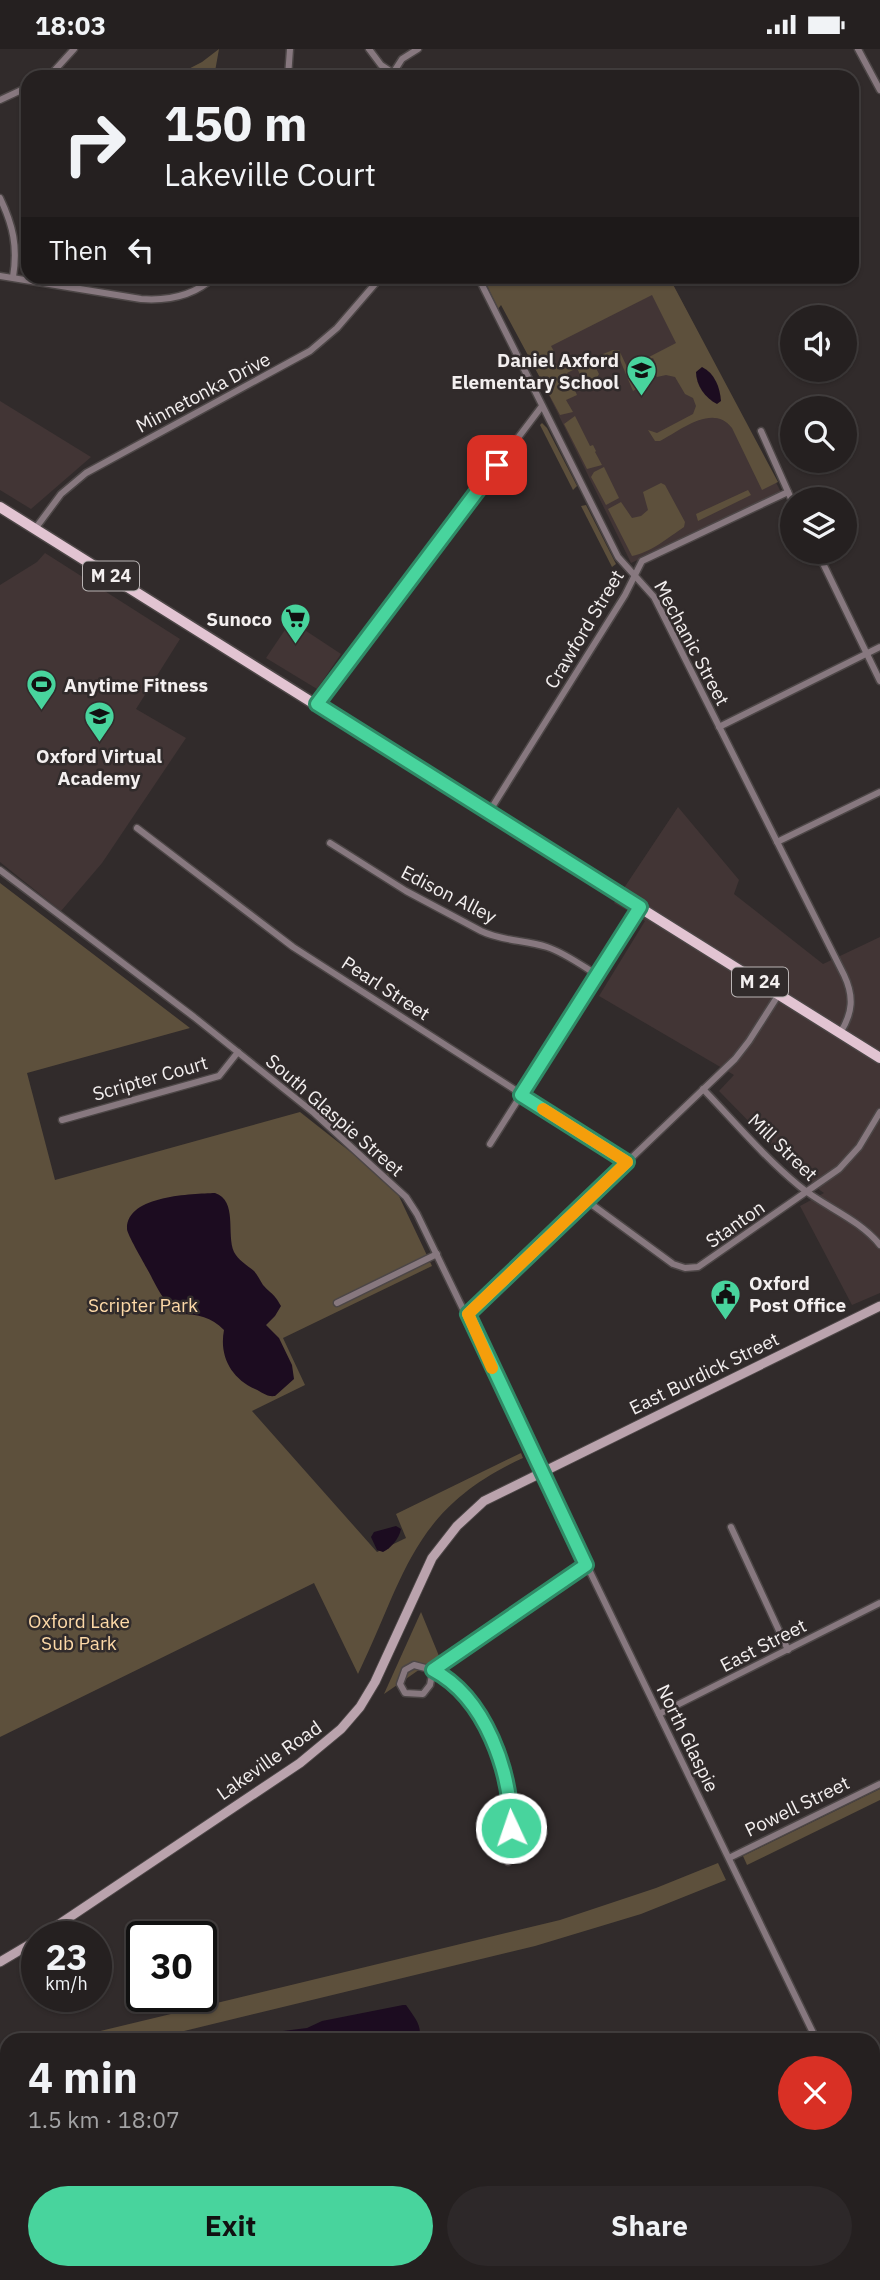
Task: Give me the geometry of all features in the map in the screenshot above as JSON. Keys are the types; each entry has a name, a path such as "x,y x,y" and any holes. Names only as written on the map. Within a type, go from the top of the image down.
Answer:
{"main road":[{"name":"M 24","path":"0,507 880,1058"},
{"name":"East Burdick Street","path":"543,1471 880,1306"},
{"name":"Lakeville Road","path":"64,1921 300,1763 330,1739 352,1717 371,1689 419,1583 443,1543 462,1520 484,1501 543,1471"},
{"name":"Lakeville Road","path":"0,1962 21,1949"}],"street":[{"path":"55,70 74,49"},
{"path":"288,70 290,49"},
{"path":"369,49 387,70"},
{"path":"396,70 402,59 418,49"},
{"path":"858,49 880,90"},
{"path":"0,100 21,90"},
{"path":"0,198 14,233 16,260 13,277"},
{"path":"0,276 21,278"},
{"path":"51,284 116,296 163,301 196,290 204,284"},
{"name":"Minnetonka Drive","path":"39,531 61,494 86,473 310,351 337,328 375,284"},
{"name":"Mechanic Street","path":"481,284 618,557 654,597 849,987 850,1011 840,1033"},
{"path":"317,704 542,406"},
{"path":"761,432 786,487"},
{"name":"Crawford Street","path":"489,812 642,561 780,496"},
{"path":"823,564 880,681"},
{"path":"719,727 880,647"},
{"path":"777,842 880,792"},
{"name":"Pearl Street","path":"137,828 275,934 627,1162"},
{"name":"Edison Alley","path":"330,843 396,885 481,931 547,947 597,975"},
{"name":"South Glaspie Street","path":"0,870 314,1113 405,1197 418,1214 543,1471"},
{"path":"490,1144 640,907"},
{"path":"468,1314 743,1049 779,994"},
{"name":"Scripter Court","path":"62,1120 219,1076 238,1052"},
{"name":"Mill Street","path":"703,1089 797,1185 860,1226 880,1245"},
{"name":"Stanton","path":"587,1201 668,1261 688,1269 698,1268 848,1161 880,1112"},
{"path":"337,1303 438,1254"},
{"name":"North Glaspie","path":"543,1471 813,2033"},
{"path":"731,1527 788,1650"},
{"path":"508,1862 511,1811 506,1779 497,1749 485,1724 444,1676 433,1670 414,1665 405,1670 400,1684 405,1693 423,1694 430,1685 433,1670 586,1565"},
{"name":"East Street","path":"659,1714 880,1603"},
{"name":"Powell Street","path":"729,1858 880,1784"}],"shaded area":[{"name":"Daniel Axford Elementary School","path":"494,284 673,284 780,490 780,495 631,563"},
{"path":"702,367 710,373 718,386 721,401 717,404 705,395 699,386 696,372"},
{"path":"0,401 91,457 31,509 0,490"},
{"path":"45,553 180,639 136,709 186,738 102,863 61,911 0,862 0,585 37,562"},
{"path":"291,621 341,654 317,689 266,658"},
{"path":"678,807 739,880 734,894 823,964 880,937 880,1293 852,1305 800,1206 824,1193 807,1181 719,1091 734,1075 599,996 645,921 614,903"},
{"path":"215,1193 227,1203 234,1252 254,1271 281,1306 266,1325 279,1338 292,1365 294,1379 275,1396 267,1395 247,1384 233,1372 223,1349 224,1330 204,1317 181,1314 164,1299 127,1229 130,1218 137,1209 149,1203 177,1196"},
{"path":"396,1526 401,1529 394,1543 383,1552 377,1550 371,1537 374,1532"},
{"path":"406,2005 417,2021 420,2033 267,2033 307,2028 322,2021"}],"green space":[{"path":"219,49 215,70 187,70"},
{"path":"486,284 673,284 778,482 762,490 732,428 716,418 697,421 660,441 655,441 648,430 657,433 693,414 696,406 693,398 685,394 675,377 657,377 651,367 656,364 653,358 647,358 676,343 652,295 551,346 555,353 549,356 554,366 561,364 563,369 592,360 599,374 593,381 586,382 577,368 567,373 577,395 566,400 573,412 560,415 501,305 498,309"},
{"path":"619,350 627,367 644,360 654,379 633,391 620,360 615,355 606,360 603,354"},
{"path":"575,416 602,465 587,469 564,424"},
{"path":"542,423 577,486 573,490 540,425"},
{"path":"604,467 619,498 606,505 591,477 594,472"},
{"path":"661,483 665,485 685,522 684,527 652,548 632,556 608,509 621,502 632,518 641,516 648,510 643,492"},
{"path":"748,490 751,495 698,521 696,514"},
{"path":"586,505 616,564 612,567 581,506"},
{"name":"Scripter Park","path":"0,883 190,1028 27,1073 55,1180 300,1112 381,1176 388,1173 432,1266 283,1338 305,1385 252,1411 377,1552 406,1538 396,1514 521,1453 523,1458 486,1478 457,1499 435,1522 402,1575 358,1674 314,1583 0,1737"},
{"path":"421,1612 439,1656 384,1694"},
{"path":"880,1789 880,1800 747,1865 743,1856"},
{"path":"718,1863 726,1880 641,1914 535,1946 176,2033 92,2033 179,2012 217,2012 217,2003 560,1920 656,1888"}],"slow traffic":[{"path":"492,1368 468,1314 627,1162 543,1109"}],"place":[{"name":"Daniel Axford Elementary School","path":"642,398"},
{"name":"Sunoco","path":"295,646"},
{"name":"Anytime Fitness","path":"41,712"},
{"name":"Oxford Virtual Academy","path":"99,744"},
{"name":"Oxford Post Office","path":"726,1321"}],"route":[{"path":"497,465 317,704 640,907 521,1095 627,1162 468,1314 586,1565 433,1670 444,1676 485,1724 497,1749 506,1779 511,1828"}],"park label":[{"name":"Oxford Lake Sub Park","path":"79,1632"}]}
